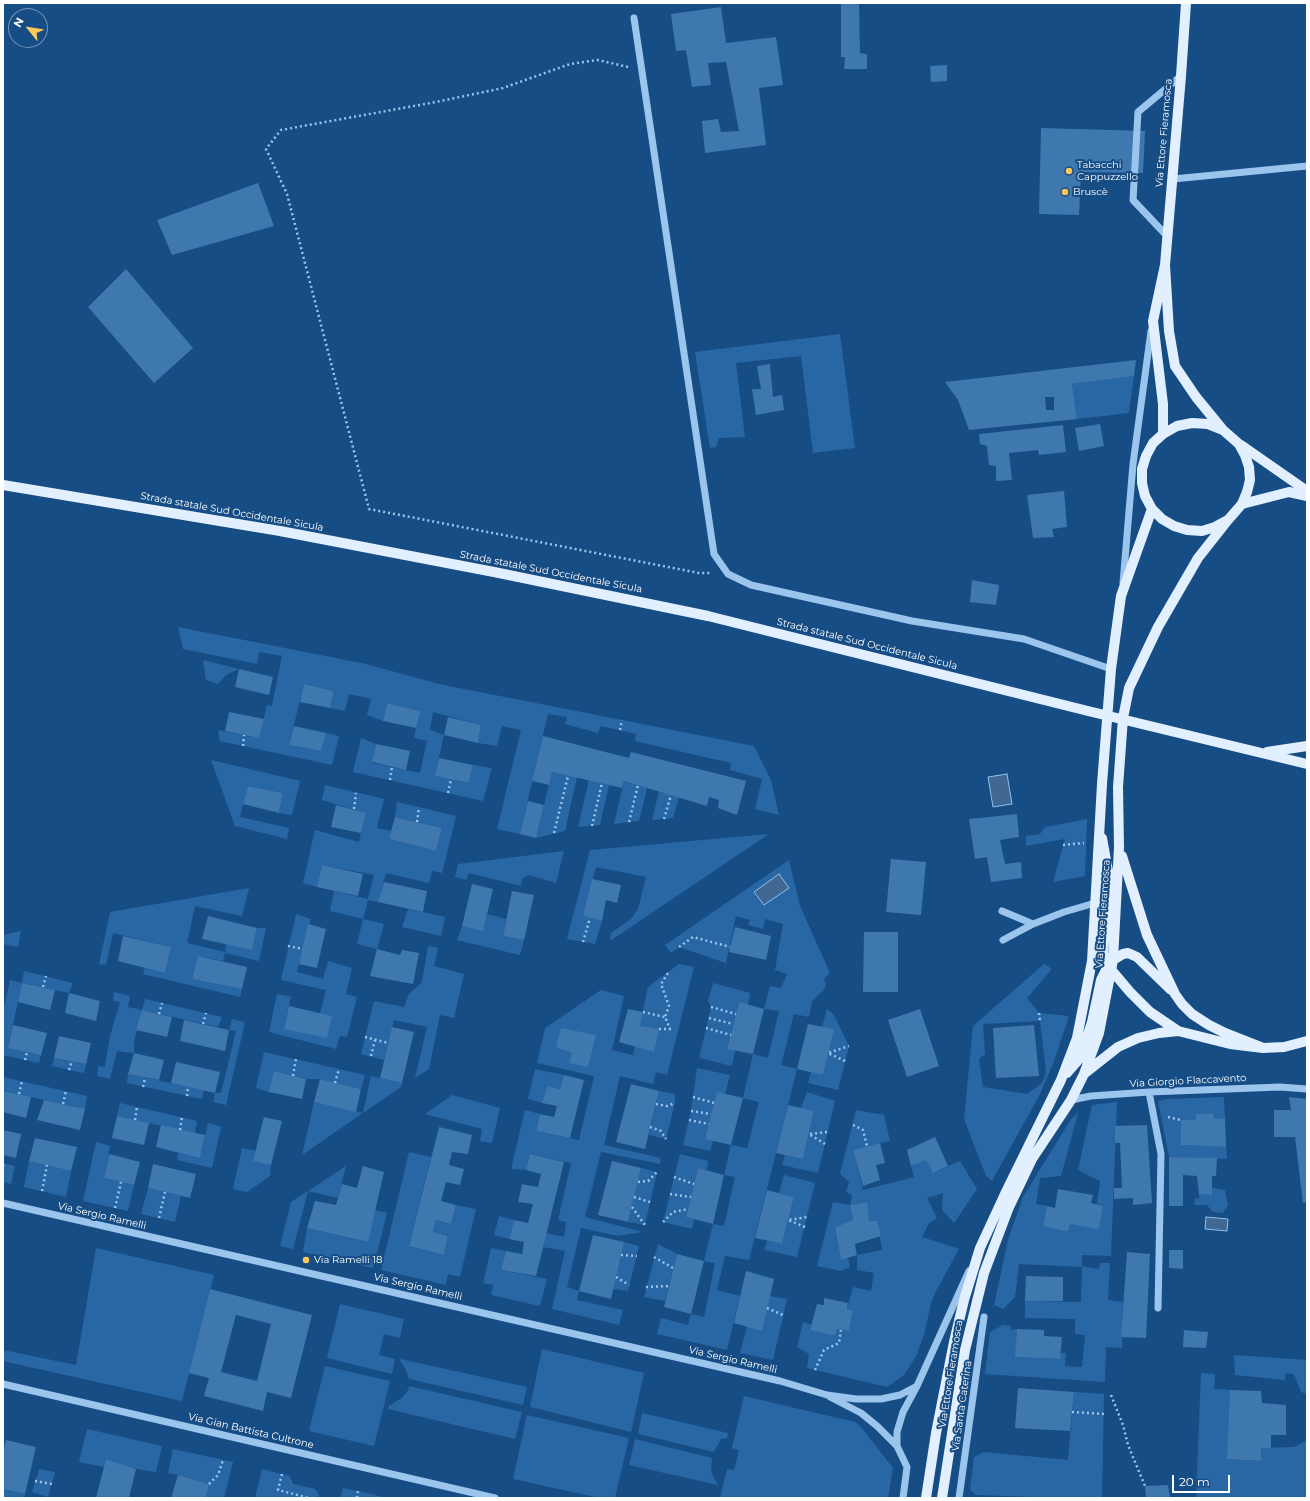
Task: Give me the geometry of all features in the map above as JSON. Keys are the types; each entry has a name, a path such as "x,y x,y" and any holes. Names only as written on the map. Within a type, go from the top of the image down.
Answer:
{"main road":[{"name":"Via Ettore Fieramosca","path":"1165,265 1186,3"},
{"path":"1163,434 1163,404 1153,321 1165,265"},
{"path":"1165,265 1169,331 1175,366 1196,397 1223,430 1239,444 1307,491"},
{"path":"1223,430 1208,424 1192,423 1177,426 1163,434 1153,444 1146,456 1142,469 1142,483 1145,496 1152,509 1162,519 1174,526 1188,530 1202,531 1215,527 1228,520 1242,504 1250,480 1249,467 1239,444"},
{"name":"Strada statale Sud Occidentale Sicula","path":"3,485 280,531 494,572 700,615 1088,711 1261,752"},
{"path":"1242,504 1289,492 1307,496"},
{"name":"Via Ettore Fieramosca","path":"926,1498 936,1433 954,1342 964,1300 980,1248 1061,1080 1079,1031 1092,961 1111,669 1122,596 1152,509"},
{"name":"Via Ettore Fieramosca","path":"942,1498 965,1350 984,1273 1009,1208 1032,1159 1071,1100 1084,1074 1099,1033 1111,966 1119,847 1118,786 1123,718 1130,688 1158,627 1198,558 1228,520"},
{"path":"1261,752 1307,746"},
{"path":"1261,752 1305,763"},
{"path":"1100,822 1109,877 1103,953 1111,966 1150,1012 1178,1031 1230,1044 1264,1048 1284,1047 1307,1041"},
{"path":"1119,847 1147,935 1175,994"},
{"path":"1061,1080 1080,1058 1092,1022 1101,980 1111,966 1123,954 1128,953 1137,957 1175,994 1192,1014 1225,1033 1264,1048"},
{"path":"1084,1074 1118,1047 1138,1038 1178,1031"}],"street":[{"path":"634,18 714,554 728,574 751,585 912,621 1024,639 1111,669"},
{"path":"1167,236 1133,200 1138,112 1181,76"},
{"path":"1173,179 1307,166"},
{"path":"1122,596 1133,464 1153,321"},
{"path":"1003,940 1033,924 1064,912 1095,903"},
{"path":"1002,911 1033,924"},
{"name":"Via Giorgio Flaccavento","path":"1071,1100 1091,1096 1149,1092 1280,1087 1307,1089"},
{"path":"1149,1092 1161,1154 1158,1308"},
{"name":"Via Sergio Ramelli","path":"3,1203 780,1381 827,1395"},
{"path":"897,1446 897,1432 903,1412 917,1386 946,1319 980,1248"},
{"name":"Via Santa Caterina","path":"959,1498 984,1317"},
{"name":"Via Gian Battista Cultrone","path":"3,1384 495,1498"},
{"path":"827,1395 856,1399 881,1399 900,1395 917,1386"},
{"path":"827,1395 860,1413 877,1426 897,1446 907,1466 903,1498"}],"path":[{"path":"641,70 598,60 570,64 503,88 436,102 281,130 266,149 287,194 369,508 699,573 728,574"},
{"path":"620,730 622,720"},
{"path":"243,746 244,735"},
{"path":"390,780 392,767"},
{"path":"554,834 568,776"},
{"path":"448,793 451,779"},
{"path":"592,826 602,783"},
{"path":"628,822 638,785"},
{"path":"354,809 356,793"},
{"path":"664,819 671,795"},
{"path":"417,822 419,807"},
{"path":"1063,845 1086,843"},
{"path":"584,942 590,918"},
{"path":"679,947 693,937 730,947"},
{"path":"288,946 302,949"},
{"path":"659,1030 670,1029 666,1018 669,1006 662,984 668,973"},
{"path":"43,988 46,976"},
{"path":"159,1014 162,1003"},
{"path":"711,1007 736,1014"},
{"path":"643,1012 666,1018"},
{"path":"203,1024 206,1013"},
{"path":"1039,1013 1040,1021"},
{"path":"708,1018 733,1024"},
{"path":"706,1028 731,1035"},
{"path":"365,1037 388,1043"},
{"path":"371,1056 375,1040"},
{"path":"845,1061 828,1053 849,1046"},
{"path":"25,1060 27,1052"},
{"path":"294,1076 296,1059"},
{"path":"69,1070 72,1062"},
{"path":"336,1083 339,1069"},
{"path":"143,1087 145,1078"},
{"path":"19,1094 22,1081"},
{"path":"187,1096 188,1087"},
{"path":"64,1104 66,1091"},
{"path":"693,1097 714,1102"},
{"path":"656,1104 667,1106 675,1103"},
{"path":"135,1120 137,1107"},
{"path":"691,1111 711,1114"},
{"path":"1161,1116 1181,1120"},
{"path":"180,1130 182,1118"},
{"path":"689,1120 709,1124"},
{"path":"853,1125 863,1130 867,1146"},
{"path":"650,1127 662,1131 666,1139"},
{"path":"825,1144 809,1134 828,1132"},
{"path":"42,1191 47,1165"},
{"path":"638,1182 648,1181 657,1172"},
{"path":"674,1177 694,1184"},
{"path":"115,1208 121,1182"},
{"path":"159,1218 165,1192"},
{"path":"670,1194 691,1197"},
{"path":"634,1197 650,1202"},
{"path":"632,1207 644,1225"},
{"path":"663,1222 673,1212 688,1209"},
{"path":"805,1227 788,1220 807,1217"},
{"path":"621,1255 637,1256"},
{"path":"654,1257 673,1268"},
{"path":"616,1277 629,1285"},
{"path":"646,1287 669,1286"},
{"path":"767,1308 784,1315"},
{"path":"815,1370 824,1350 839,1343 842,1330"},
{"path":"1110,1395 1123,1425 1128,1445 1145,1486"},
{"path":"1072,1412 1104,1414"},
{"path":"209,1484 218,1474 223,1460"},
{"path":"282,1474 278,1490 309,1498"},
{"path":"35,1481 52,1484"},
{"path":"356,1498 358,1491"}],"shaded area":[{"path":"840,334 855,448 813,453 801,356 736,363 745,437 719,438 716,447 710,448 695,352"},
{"path":"1134,376 1129,413 1077,419 1072,384"},
{"path":"178,627 366,664 439,684 754,746 771,780 779,815 755,809 762,779 730,770 731,763 635,741 636,734 601,726 598,733 565,724 567,717 548,714 520,834 497,829 521,730 502,726 497,746 478,743 481,725 433,712 430,730 444,735 435,776 469,783 473,765 492,768 483,801 353,772 361,738 376,744 372,763 420,773 427,741 414,738 419,711 387,703 383,721 367,715 371,699 349,694 345,711 330,708 334,691 304,684 289,745 321,751 326,733 339,736 332,765 220,741 218,730 259,738 267,705 272,706 282,656 259,652 257,664 183,649"},
{"path":"203,660 239,669 226,675 218,684 206,680"},
{"path":"211,760 300,781 292,815 279,813 283,793 248,786 240,817 289,828 287,839 235,826"},
{"path":"552,772 577,777 565,831 536,838"},
{"path":"1007,774 1012,804 993,807 988,777"},
{"path":"589,780 609,785 600,825 578,827"},
{"path":"624,781 647,788 639,821 614,824"},
{"path":"325,785 384,799 377,828 391,831 389,839 436,851 442,828 395,817 397,802 456,816 442,873 432,871 429,883 386,873 378,902 368,900 363,919 330,911 334,891 368,899 374,875 322,865 317,887 303,883 315,830 359,842 366,813 322,800"},
{"path":"659,791 679,797 673,818 652,820"},
{"path":"1087,819 1085,876 1053,882 1065,839 1026,846 1026,836 1040,834 1045,827"},
{"path":"769,834 610,941 611,933 631,919 638,909 646,877 596,867 583,916 602,921 595,944 567,939 590,850"},
{"path":"564,851 556,883 528,875 522,879 521,886 469,873 466,880 455,877 458,864"},
{"path":"789,860 800,906 830,973 824,978 826,985 823,991 812,1001 809,1017 794,1014 781,1065 797,1069 749,1260 725,1256 717,1290 740,1296 727,1350 657,1334 661,1318 688,1325 691,1314 704,1317 715,1263 704,1261 713,1224 724,1226 735,1177 724,1175 731,1145 747,1148 759,1102 743,1098 753,1054 768,1058 779,1011 764,1009 770,986 781,988 787,974 775,970 783,924 765,919 763,929 748,925 750,920 736,916 726,963 679,947 671,953 665,945"},
{"path":"779,874 789,888 764,905 754,892"},
{"path":"249,888 242,916 195,906 187,943 225,952 226,944 252,950 257,928 266,928 259,961 225,953 223,961 198,956 192,979 242,989 240,997 143,974 145,968 165,973 171,947 113,933 106,965 99,964 110,912"},
{"path":"408,909 445,917 441,936 402,927"},
{"path":"296,914 311,919 297,972 323,979 328,961 352,968 346,994 357,997 347,1037 340,1036 336,1049 269,1032 277,994 291,997 284,1029 320,1013 326,990 281,980"},
{"path":"487,914 506,919 503,936 524,940 520,955 457,940 462,926 483,930"},
{"path":"363,919 384,924 377,949 357,944"},
{"path":"21,931 18,947 3,944 3,935"},
{"path":"428,946 438,948 434,966 464,974 454,1018 440,1015 429,1069 415,1078 427,1027 394,1020 384,1060 361,1054 374,1001 404,1007 409,994 422,982"},
{"path":"679,964 694,967 667,1075 656,1072 653,1084 620,1076 604,1145 661,1158 660,1164 601,1152 585,1217 643,1232 618,1236 581,1228 567,1287 579,1291 577,1300 623,1310 619,1325 552,1309 565,1251 543,1247 546,1233 564,1237 566,1222 558,1220 571,1163 530,1154 526,1170 511,1169 525,1110 540,1114 536,1131 579,1140 594,1076 537,1063 545,1028 601,990 624,996 612,1050 633,1055 648,987"},
{"path":"1044,964 1052,969 1027,998 1039,1013 1069,1016 1053,1064 1040,1094 992,1181 986,1176 964,1119 973,1026","holes":["1040,1021 1046,1072 1042,1083 1027,1094 983,1087 979,1059 985,1054 983,1024"]},
{"path":"24,971 73,983 69,993 22,983"},
{"path":"10,980 22,983 8,1047 41,1055 39,1063 3,1055 3,1003 5,1003"},
{"path":"713,983 750,993 748,1005 739,1002 727,1048 735,1050 732,1066 699,1058 711,1007 708,1001"},
{"path":"114,992 130,996 128,1007 142,1010 134,1042 134,1053 117,1051 110,1079 97,1076 98,1066 105,1067 110,1036 120,1002 113,1001"},
{"path":"145,999 222,1017 218,1027 142,1010"},
{"path":"827,1009 834,1015 849,1046 838,1090 808,1083 811,1072 823,1075 822,1027"},
{"path":"232,1019 245,1022 226,1105 213,1102 215,1093 221,1093 236,1031 229,1030"},
{"path":"264,1052 365,1075 361,1089 320,1079 306,1079 275,1071 269,1092 256,1088"},
{"path":"54,1058 86,1064 84,1073 52,1066"},
{"path":"697,1068 730,1075 725,1094 717,1093 705,1139 713,1141 710,1151 683,1145 691,1111"},
{"path":"535,1069 564,1075 560,1089 547,1086 542,1103 528,1099"},
{"path":"128,1074 204,1090 202,1099 127,1083"},
{"path":"371,1076 402,1083 401,1087 302,1155 314,1102 363,1113"},
{"path":"3,1077 87,1096 85,1109 3,1091"},
{"path":"659,1091 675,1094 675,1103 666,1139 649,1135"},
{"path":"807,1092 835,1101 818,1173 782,1165 785,1155 803,1159 814,1111 801,1108"},
{"path":"452,1095 500,1108 492,1143 480,1141 482,1129 425,1114"},
{"path":"1224,1097 1225,1118 1215,1119 1212,1113 1196,1114 1195,1120 1181,1120 1181,1145 1226,1147 1227,1159 1169,1157 1158,1101 1167,1099"},
{"path":"1117,1102 1111,1256 1082,1255 1082,1266 1099,1269 1100,1263 1110,1263 1108,1300 1123,1302 1122,1348 1106,1347 1105,1382 985,1374 990,1332 1003,1325 1011,1326 1011,1330 1017,1329 1016,1357 1060,1359 1060,1353 1066,1353 1065,1366 1082,1367 1085,1335 1075,1334 1075,1319 1025,1318 1025,1301 1081,1302 1082,1267 1019,1264 1015,1297 1003,1309 994,1305 1008,1240 1023,1197 1071,1119 1078,1113 1061,1176 1040,1178 1036,1204 1047,1206 1043,1226 1068,1232 1070,1224 1099,1228 1103,1206 1097,1204 1100,1181 1078,1170 1092,1105"},
{"path":"120,1103 197,1121 195,1133 117,1116"},
{"path":"856,1110 884,1115 890,1141 853,1150 863,1190 914,1177 911,1166 926,1160 933,1173 960,1161 977,1189 954,1223 942,1210 943,1193 927,1198 937,1218 929,1223 922,1237 959,1249 931,1303 924,1335 916,1356 904,1375 887,1387 807,1368 809,1354 797,1347 803,1322 812,1325 811,1330 835,1336 837,1329 849,1331 853,1311 847,1309 853,1287 871,1291 874,1273 857,1270 857,1255 882,1250 877,1221 869,1221 866,1202 850,1205 852,1195 846,1192 849,1182 840,1174"},
{"path":"208,1123 221,1127 212,1168 177,1160 178,1152 200,1158"},
{"path":"96,1142 110,1146 104,1178 134,1185 128,1211 83,1201"},
{"path":"242,1148 256,1151 254,1161 271,1165 270,1176 247,1192 233,1189"},
{"path":"409,1152 431,1157 409,1246 444,1255 448,1236 433,1232 436,1220 451,1224 456,1205 476,1209 460,1277 448,1274 446,1285 381,1270"},
{"path":"680,1154 708,1161 707,1170 698,1168 686,1217 694,1219 692,1229 663,1222"},
{"path":"29,1161 71,1171 66,1197 24,1187"},
{"path":"3,1163 15,1166 11,1184 3,1182"},
{"path":"346,1166 338,1198 308,1191 293,1249 280,1246 291,1202"},
{"path":"641,1168 657,1172 645,1225 628,1222"},
{"path":"784,1175 815,1183 797,1257 764,1250 767,1241 782,1244 794,1197 779,1193"},
{"path":"148,1188 181,1196 175,1222 141,1214"},
{"path":"1212,1188 1225,1190 1228,1205 1223,1213 1213,1212 1207,1205 1194,1205 1195,1198 1199,1199 1199,1194 1212,1195"},
{"path":"833,1202 850,1205 853,1220 835,1227 841,1260 848,1258 850,1267 841,1271 817,1266"},
{"path":"375,1210 387,1213 373,1268 303,1252 307,1228 367,1242"},
{"path":"499,1216 514,1220 509,1239 494,1235"},
{"path":"1206,1217 1228,1219 1227,1231 1205,1229"},
{"path":"624,1242 639,1246 628,1291 613,1289"},
{"path":"658,1244 677,1254 665,1301 644,1297"},
{"path":"96,1248 214,1275 182,1401 3,1361 3,1350 76,1365"},
{"path":"491,1248 506,1251 501,1270 547,1279 540,1306 491,1295 493,1285 483,1283"},
{"path":"770,1296 787,1299 773,1360 740,1353 747,1327"},
{"path":"340,1304 404,1319 400,1338 384,1334 379,1355 395,1359 392,1374 327,1358"},
{"path":"542,1349 644,1373 631,1432 530,1407"},
{"path":"1234,1355 1307,1360 1307,1394 1301,1392 1294,1374 1286,1373 1285,1380 1235,1375"},
{"path":"400,1359 527,1387 523,1405 409,1379"},
{"path":"325,1366 390,1381 374,1446 309,1431"},
{"path":"1201,1373 1215,1374 1214,1389 1230,1390 1228,1459 1261,1461 1261,1448 1294,1447 1307,1440 1307,1498 1196,1498"},
{"path":"409,1386 522,1412 515,1439 388,1409 389,1406 403,1397"},
{"path":"1074,1392 1104,1394 1102,1498 976,1495 970,1490 974,1457 984,1452 1068,1460"},
{"path":"744,1396 855,1422 861,1427 893,1468 888,1498 720,1498 727,1469 734,1470 739,1450 732,1448"},
{"path":"642,1413 728,1433 727,1438 721,1439 714,1452 638,1434"},
{"path":"527,1415 629,1438 615,1498 600,1498 513,1479"},
{"path":"87,1429 162,1446 156,1472 136,1469 106,1459 104,1467 79,1462"},
{"path":"635,1439 712,1458 711,1472 718,1485 629,1465"},
{"path":"173,1449 233,1462 224,1498 206,1498 209,1484 168,1473"},
{"path":"39,1469 55,1472 48,1497 32,1492"},
{"path":"262,1469 290,1476 293,1484 315,1489 319,1495 318,1498 255,1498"},
{"path":"343,1488 358,1491 387,1498 340,1498"},
{"path":"3,1489 25,1494 24,1498 3,1498"}],"building":[{"path":"841,3 859,3 860,53 867,54 867,69 844,69 845,57 841,57"},
{"path":"721,7 726,43 776,37 783,85 759,88 766,145 705,153 702,121 718,119 721,132 739,131 726,62 708,63 711,85 692,87 686,50 676,51 671,14"},
{"path":"947,65 947,81 931,82 930,66"},
{"path":"1041,128 1145,131 1143,173 1081,172 1079,215 1039,214"},
{"path":"258,183 274,226 172,255 157,220"},
{"path":"126,269 193,348 154,383 88,307"},
{"path":"1136,360 1134,376 1072,384 1077,419 969,430 958,400 945,382","holes":["1045,397 1054,397 1054,410 1046,410"]},
{"path":"770,364 773,397 782,395 784,410 756,415 752,389 761,389 757,366"},
{"path":"1100,424 1104,446 1079,451 1075,428"},
{"path":"1063,425 1066,452 1039,455 1038,450 1009,453 1012,480 996,481 996,466 989,465 987,446 980,444 979,434"},
{"path":"1064,491 1067,527 1052,529 1054,537 1033,538 1027,495"},
{"path":"972,580 999,585 996,605 970,602"},
{"path":"239,669 273,677 269,695 235,687"},
{"path":"304,684 334,691 330,708 300,702"},
{"path":"387,703 420,711 416,728 383,721"},
{"path":"229,712 264,719 259,738 225,731"},
{"path":"448,717 481,725 478,743 444,735"},
{"path":"294,726 326,733 321,751 289,745"},
{"path":"543,736 629,758 631,752 746,781 737,815 718,808 719,800 709,797 707,806 624,781 622,788 552,772 549,785 532,781"},
{"path":"376,744 410,751 406,770 372,762"},
{"path":"439,758 473,765 469,783 435,776"},
{"path":"248,786 283,793 279,813 243,804"},
{"path":"528,801 544,805 536,838 520,834"},
{"path":"336,805 366,813 361,833 331,827"},
{"path":"1017,814 1019,837 1000,840 1005,864 1021,862 1022,878 991,882 987,857 975,859 969,819"},
{"path":"395,817 442,828 436,851 389,839"},
{"path":"891,859 926,862 921,915 886,912"},
{"path":"322,865 363,874 358,896 317,887"},
{"path":"592,879 621,885 617,903 606,900 602,921 583,916"},
{"path":"384,882 427,891 423,912 378,902"},
{"path":"472,884 493,889 483,931 462,926"},
{"path":"512,891 534,895 524,940 503,936"},
{"path":"208,916 257,928 252,950 202,939"},
{"path":"308,924 326,929 317,968 299,964"},
{"path":"735,927 771,936 766,960 729,952"},
{"path":"864,932 898,932 898,992 863,992"},
{"path":"123,936 171,947 165,973 118,961"},
{"path":"377,949 400,955 402,950 419,953 413,984 370,976"},
{"path":"198,956 247,967 242,989 192,979"},
{"path":"22,983 55,990 50,1010 18,1002"},
{"path":"69,993 100,1001 96,1021 65,1013"},
{"path":"739,1002 764,1009 753,1054 727,1049"},
{"path":"289,1006 332,1016 327,1038 284,1029"},
{"path":"628,1009 643,1012 640,1026 659,1029 654,1052 619,1042"},
{"path":"920,1009 939,1066 907,1077 888,1020"},
{"path":"142,1010 172,1017 167,1037 136,1030"},
{"path":"184,1020 229,1030 225,1051 180,1041"},
{"path":"808,1024 834,1029 823,1075 797,1069"},
{"path":"13,1025 47,1033 41,1055 8,1048"},
{"path":"1034,1025 1039,1076 996,1078 993,1028"},
{"path":"392,1027 414,1032 402,1083 380,1078"},
{"path":"561,1028 596,1035 588,1067 569,1063 572,1053 556,1047"},
{"path":"59,1036 91,1043 86,1064 54,1058"},
{"path":"134,1053 164,1060 159,1080 128,1074"},
{"path":"176,1062 220,1072 215,1093 171,1083"},
{"path":"274,1071 306,1079 302,1099 269,1092"},
{"path":"564,1075 584,1080 570,1138 536,1131 540,1114 554,1117 557,1106 542,1103 547,1086 560,1089"},
{"path":"320,1079 361,1089 356,1112 314,1102"},
{"path":"631,1084 659,1091 645,1149 616,1142"},
{"path":"3,1091 31,1097 26,1118 3,1112"},
{"path":"717,1092 743,1098 731,1145 705,1139"},
{"path":"1289,1097 1307,1099 1307,1202 1303,1203 1295,1137 1274,1137 1274,1110 1291,1110"},
{"path":"44,1100 85,1109 80,1130 37,1120"},
{"path":"788,1105 814,1111 803,1159 776,1153"},
{"path":"1212,1113 1215,1119 1225,1118 1226,1147 1181,1145 1181,1120 1195,1120 1196,1114"},
{"path":"117,1116 149,1123 144,1145 112,1138"},
{"path":"264,1117 282,1121 271,1165 253,1161"},
{"path":"161,1125 205,1135 200,1158 156,1147"},
{"path":"1147,1125 1152,1203 1133,1205 1133,1198 1114,1199 1114,1188 1122,1188 1120,1143 1115,1143 1115,1126"},
{"path":"439,1127 472,1135 468,1154 452,1152 449,1165 464,1169 460,1185 446,1182 441,1201 456,1205 451,1224 436,1220 433,1232 448,1236 444,1255 409,1246"},
{"path":"3,1130 21,1134 16,1158 3,1155"},
{"path":"935,1137 948,1166 933,1173 926,1160 911,1166 907,1150"},
{"path":"35,1138 77,1147 71,1171 29,1161"},
{"path":"880,1143 885,1163 876,1165 880,1180 863,1186 853,1150"},
{"path":"109,1154 140,1162 134,1185 104,1178"},
{"path":"530,1154 564,1162 536,1276 501,1270 506,1251 522,1254 524,1242 509,1239 514,1220 528,1223 533,1204 518,1202 522,1184 538,1187 541,1174 526,1170"},
{"path":"1169,1157 1217,1158 1216,1176 1212,1176 1212,1195 1199,1194 1197,1176 1183,1175 1183,1206 1169,1206"},
{"path":"612,1161 641,1168 628,1222 598,1215"},
{"path":"153,1164 196,1174 190,1198 148,1188"},
{"path":"363,1166 384,1172 368,1242 307,1228 315,1201 336,1205 342,1184 357,1188"},
{"path":"698,1168 724,1175 713,1224 686,1217"},
{"path":"1058,1189 1093,1195 1091,1203 1103,1206 1099,1229 1070,1224 1068,1232 1043,1226 1047,1206 1055,1208"},
{"path":"767,1190 794,1197 782,1244 755,1238"},
{"path":"867,1202 869,1221 877,1221 881,1236 855,1244 857,1255 841,1260 835,1227 853,1220 850,1205"},
{"path":"593,1235 624,1242 611,1299 579,1291"},
{"path":"1169,1250 1183,1250 1183,1269 1169,1268"},
{"path":"1127,1252 1150,1254 1146,1338 1121,1337"},
{"path":"677,1254 704,1261 691,1314 664,1307"},
{"path":"746,1271 774,1279 762,1331 734,1323"},
{"path":"1026,1276 1063,1277 1063,1301 1025,1301"},
{"path":"210,1289 312,1315 291,1398 267,1392 263,1411 204,1396 209,1378 189,1373","holes":["236,1315 271,1324 257,1381 221,1372"]},
{"path":"824,1298 848,1303 847,1309 853,1311 849,1331 837,1329 835,1336 810,1330 817,1304 824,1305"},
{"path":"1017,1329 1044,1330 1044,1336 1062,1337 1060,1359 1015,1357"},
{"path":"1184,1330 1208,1332 1206,1348 1183,1347"},
{"path":"1018,1388 1074,1392 1070,1431 1015,1428"},
{"path":"1230,1390 1261,1391 1262,1403 1286,1405 1286,1435 1271,1435 1271,1448 1261,1448 1261,1461 1227,1459"},
{"path":"6,1440 36,1447 25,1494 3,1489 3,1452"},
{"path":"106,1459 136,1469 129,1498 96,1498"},
{"path":"178,1475 209,1484 206,1498 171,1498"},
{"path":"1168,1485 1170,1498 1146,1498 1145,1486"}],"place":[{"name":"Tabacchi Cappuzzello","path":"1069,171"},
{"name":"Bruscè","path":"1065,192"},
{"name":"Via Ramelli 18","path":"306,1260"}]}
